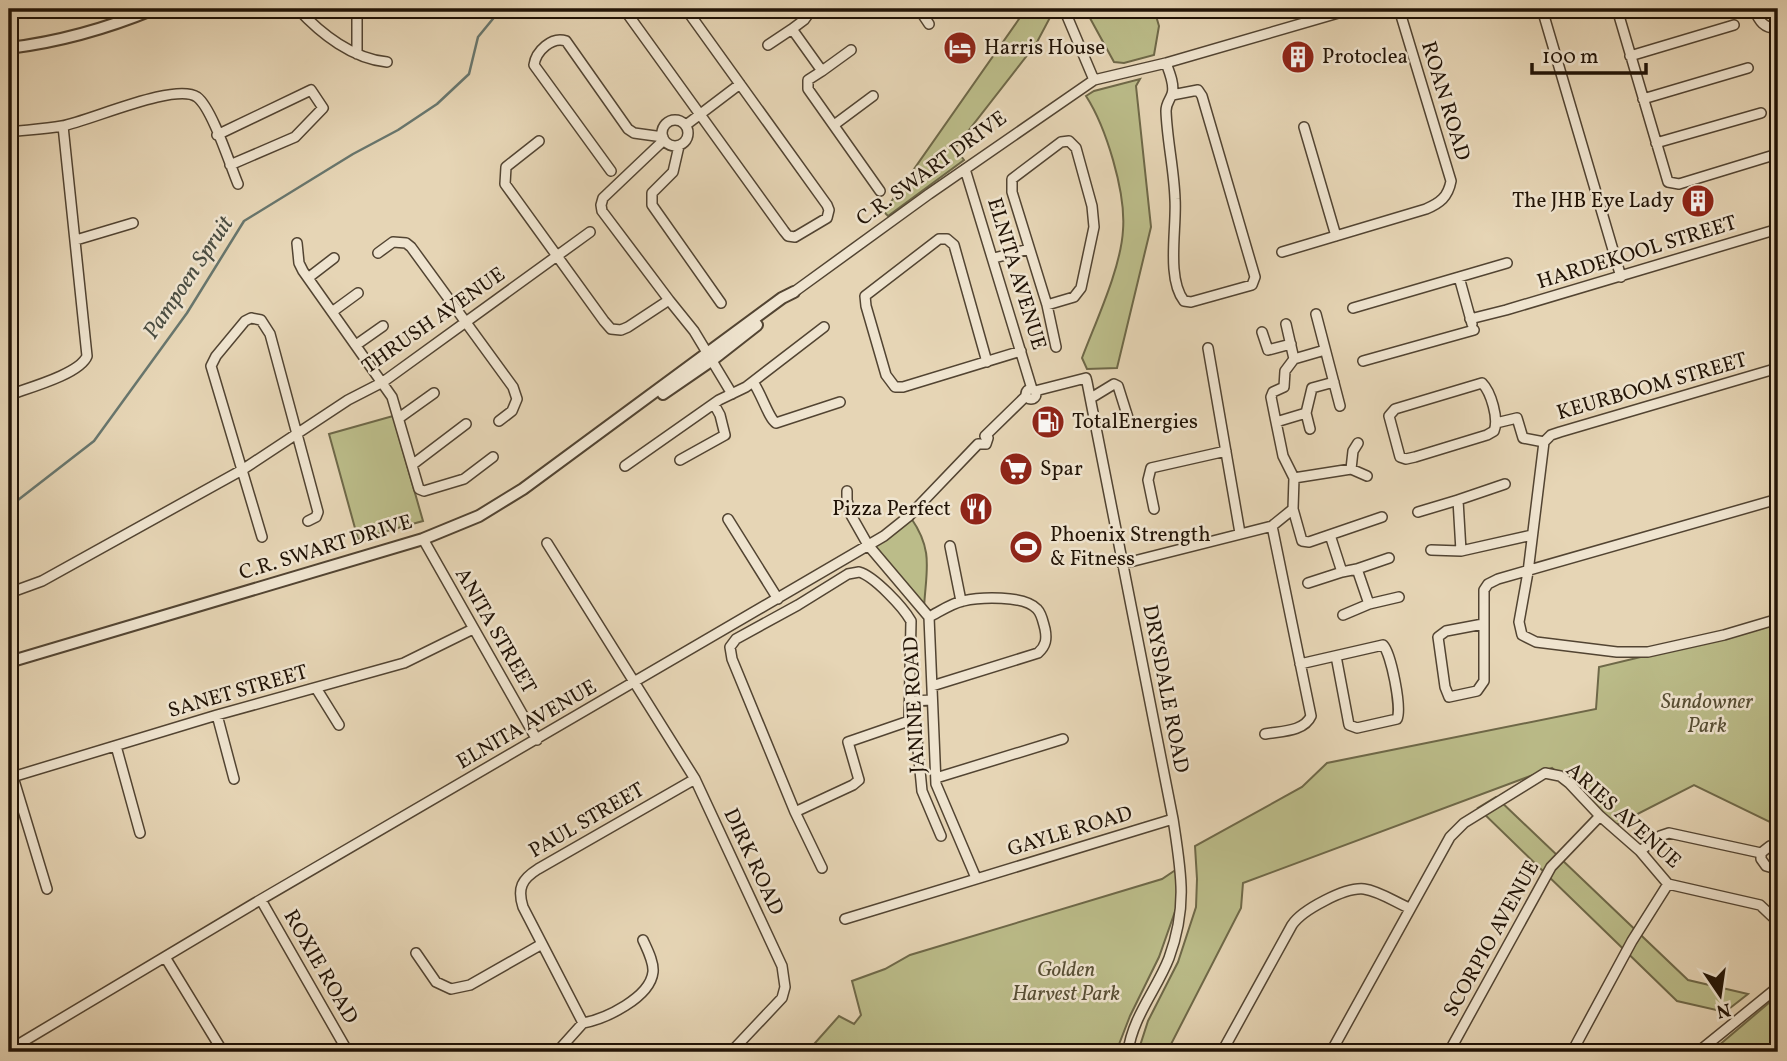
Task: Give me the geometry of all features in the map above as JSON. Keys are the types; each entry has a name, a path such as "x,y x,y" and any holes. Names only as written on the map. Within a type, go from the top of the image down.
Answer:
{"street":[{"path":"9,48 98,30 154,9"},
{"path":"298,9 326,34 358,54 373,61 387,62"},
{"path":"357,9 358,54"},
{"path":"624,9 788,236 796,237 827,218 829,210 686,9"},
{"path":"768,45 804,20 812,9"},
{"path":"919,9 929,24"},
{"path":"1058,9 1071,26"},
{"path":"1064,9 1094,80 1167,63 1352,9"},
{"name":"ROAN ROAD","path":"1282,252 1426,209 1441,202 1449,189 1451,181 1399,9"},
{"path":"1542,9 1622,276"},
{"path":"1634,9 1617,11 1667,180 1675,184 1774,155"},
{"path":"1754,9 1763,24 1778,28"},
{"path":"1630,56 1734,24"},
{"path":"792,29 821,71"},
{"path":"611,171 534,65 537,54 552,41 566,41 628,129 679,146"},
{"path":"851,50 808,80 807,89 880,191"},
{"path":"1167,63 1172,83 1172,94 1167,101 1166,111 1175,199 1175,271 1181,298 1184,302 1191,302 1252,285 1255,277 1202,96 1198,90 1172,94"},
{"path":"1643,99 1748,68"},
{"name":"C.R. SWART DRIVE","path":"9,662 423,539 500,505 709,357 965,169 1094,80"},
{"path":"686,125 740,84"},
{"path":"217,135 312,90 323,108 295,137 230,165"},
{"path":"9,132 64,126 154,98 187,93 197,97 206,108 238,184"},
{"path":"834,125 873,96"},
{"path":"1656,143 1761,113"},
{"path":"721,303 651,203 653,191 673,172 679,146 688,137 686,125 678,120 669,121 663,128 663,139 603,198 602,211 694,331 732,394"},
{"path":"9,395 80,367 88,352 64,126"},
{"path":"1304,127 1336,236"},
{"path":"539,141 506,167 504,179 507,188 611,329 621,330 628,327 668,300"},
{"path":"1047,305 1074,297 1081,288 1094,227 1092,206 1076,148 1069,141 1061,142 1012,179 1012,192 1047,305 1056,347"},
{"name":"ELNITA AVENUE","path":"9,1050 778,599 868,545 909,516 978,444 979,436 985,436 1031,392 965,169"},
{"path":"76,240 133,223"},
{"name":"HARDEKOOL STREET","path":"1471,319 1778,229"},
{"name":"THRUSH AVENUE","path":"9,593 35,584 242,470 348,400 383,382 590,232"},
{"path":"987,362 954,245 947,239 939,239 865,296 886,374 895,387 903,387 987,362 1021,351"},
{"path":"378,253 393,242 407,243 466,321 516,394 516,406 499,421"},
{"path":"297,243 299,263 308,278 393,397 416,486 424,491 464,479 493,457"},
{"path":"993,258 1029,249"},
{"path":"308,278 334,258"},
{"path":"1353,308 1507,263"},
{"path":"1363,361 1474,331 1458,277"},
{"path":"332,312 358,293"},
{"path":"1316,314 1340,407"},
{"path":"262,537 211,366 216,356 248,320 261,320 270,334 318,512 316,517 308,521"},
{"path":"1286,324 1294,359"},
{"path":"356,345 383,326"},
{"path":"625,466 714,404 753,382 824,327"},
{"path":"1262,332 1268,350 1291,345"},
{"path":"1208,348 1240,533"},
{"path":"1325,350 1294,359 1284,372 1284,389 1271,395 1283,456 1294,478 1293,509 1302,541 1330,535 1382,517"},
{"name":"KEURBOOM STREET","path":"1778,368 1560,432 1551,435 1544,442 1519,631 1525,638 1535,642 1617,652 1648,652 1724,635 1778,618"},
{"path":"1031,392 1086,378 1091,398 1114,384 1118,386 1130,424"},
{"path":"753,382 771,420 776,423 840,402"},
{"path":"1310,429 1306,414 1312,388 1334,382"},
{"path":"1482,383 1487,390 1496,423 1494,431 1487,435 1406,459 1400,457 1396,449 1390,416 1395,408 1482,383"},
{"path":"399,418 433,393"},
{"name":"DRYSDALE ROAD","path":"1091,398 1182,875 1180,916 1168,960 1136,1023 1128,1052"},
{"path":"680,460 724,435 720,415 714,404"},
{"path":"1276,422 1306,414"},
{"path":"1496,423 1517,418 1523,438 1544,442"},
{"path":"412,465 466,424"},
{"path":"1351,468 1353,451 1358,443"},
{"path":"1154,509 1148,480 1151,468 1226,451"},
{"path":"1294,478 1351,468 1367,476"},
{"path":"1418,512 1505,484"},
{"name":"JANINE ROAD","path":"847,491 851,515 868,545 929,617 936,778 941,800 976,878"},
{"path":"1483,624 1446,631 1438,638 1445,687 1450,697 1477,691 1482,687 1485,678 1485,587 1498,579 1778,499"},
{"path":"1458,500 1461,551"},
{"path":"1122,564 1272,526 1293,509"},
{"path":"728,519 778,599"},
{"path":"1265,734 1298,728 1308,722 1311,710 1272,526"},
{"path":"1330,535 1342,572"},
{"path":"1431,550 1461,551 1532,535"},
{"name":"ANITA STREET","path":"423,539 537,740"},
{"name":"DIRK ROAD","path":"547,543 695,779 785,975 782,998 731,1052"},
{"path":"950,546 961,601"},
{"path":"1308,583 1389,558"},
{"path":"1357,569 1369,604"},
{"path":"822,868 795,812 732,659 730,647 736,639 798,606 848,574 865,573 904,610 911,621 909,721"},
{"path":"1343,615 1369,604 1399,597"},
{"path":"929,617 961,601 998,598 1035,606 1041,614 1046,636 1046,642 1038,653 932,686"},
{"name":"SANET STREET","path":"11,777 217,715 404,663 473,629"},
{"path":"1300,664 1375,646 1386,646 1399,705 1400,714 1397,719 1360,728 1349,725 1336,656"},
{"path":"316,688 340,725"},
{"path":"910,701 932,700"},
{"path":"217,715 234,779"},
{"path":"795,812 859,780 848,742 909,721"},
{"path":"909,721 915,726 917,734 922,791 942,836"},
{"path":"936,778 1063,739"},
{"path":"116,747 140,833"},
{"name":"ARIES AVENUE","path":"1331,1052 1450,837 1457,829 1545,773 1560,776 1640,851 1668,884 1760,905 1778,922"},
{"path":"11,777 47,889"},
{"name":"PAUL STREET","path":"583,1023 519,895 522,881 695,779"},
{"name":"SCORPIO AVENUE","path":"1449,1052 1550,867 1600,816"},
{"name":"GAYLE ROAD","path":"845,919 1173,819"},
{"path":"1640,851 1669,833 1761,853"},
{"path":"1761,853 1770,846 1778,849"},
{"path":"1761,853 1764,865 1778,865"},
{"path":"1572,1052 1632,941 1668,884"},
{"path":"1222,1052 1292,925 1301,914 1354,890 1374,892 1409,908"},
{"name":"ROXIE ROAD","path":"261,900 348,1052"},
{"path":"557,1052 583,1023 617,1012 650,982 653,967 643,940"},
{"path":"416,953 436,982 451,989 470,985 542,944"},
{"path":"165,957 223,1052"},
{"path":"1698,1052 1778,987"}],"green space":[{"path":"1026,9 1054,10 1036,44 955,148 964,160 888,216 884,212"},
{"path":"1085,9 1154,9 1159,26 1154,55 1124,63 1114,62"},
{"path":"1140,79 1136,86 1151,227 1117,368 1087,369 1082,358 1118,261 1123,215 1113,160 1101,125 1086,96 1094,91"},
{"path":"393,416 423,521 358,539 329,434"},
{"path":"911,518 926,551 924,608 871,546"},
{"name":"Sundowner Park","path":"1778,624 1778,826 1694,785 1616,825 1552,768 1243,883 1241,908 1167,1052 1138,1052 1148,1021 1178,962 1196,907 1195,846 1302,787 1327,763 1596,709 1599,667"},
{"path":"1496,797 1688,980 1748,994 1725,1012 1677,1001 1478,808"},
{"name":"Golden Harvest Park","path":"1177,869 1178,903 1159,957 1116,1052 807,1052 839,1016 854,1024 861,1015 852,981 885,969 910,955 1162,879"},
{"path":"1777,996 1778,1052 1711,1052"}],"waterway":[{"name":"Pampoen Spruit","path":"9,507 94,441 187,313 244,221 437,104 469,74 478,37 501,9"}],"place":[{"name":"Harris House","path":"960,48"},
{"name":"Protoclea","path":"1298,57"},
{"name":"The JHB Eye Lady","path":"1698,201"},
{"name":"TotalEnergies","path":"1048,422"},
{"name":"Spar","path":"1016,469"},
{"name":"Pizza Perfect","path":"976,509"},
{"name":"Phoenix Strength & Fitness","path":"1026,547"}]}
